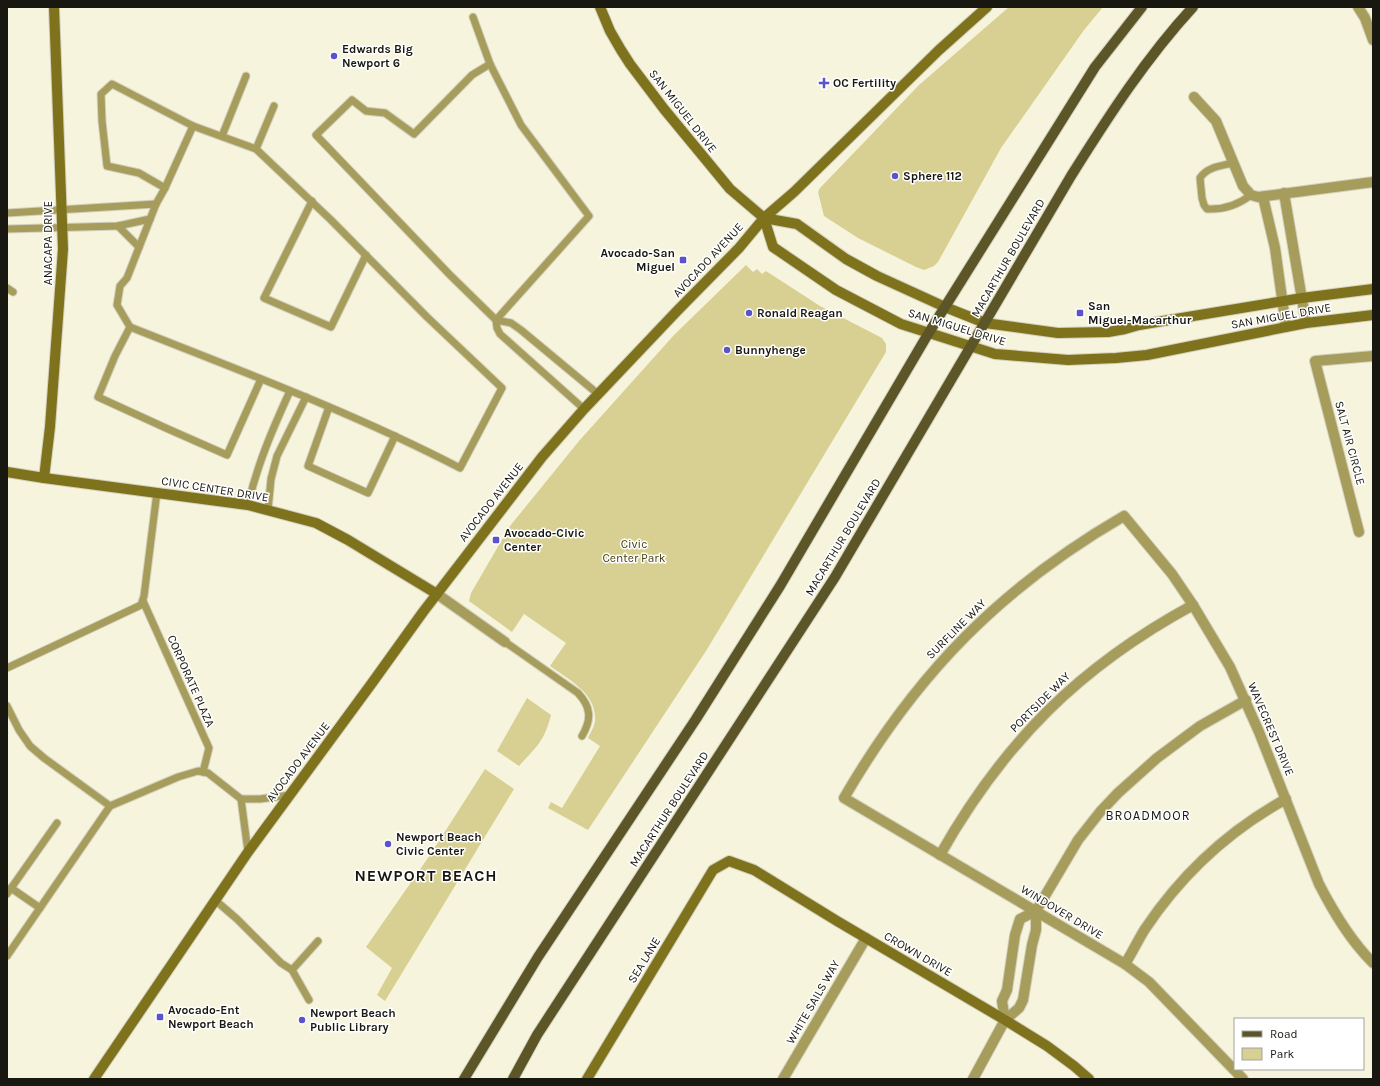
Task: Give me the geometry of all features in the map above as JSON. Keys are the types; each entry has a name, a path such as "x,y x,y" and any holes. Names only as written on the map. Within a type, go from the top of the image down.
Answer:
{"main road":[{"name":"MACARTHUR BOULEVARD","path":"464,1079 538,957 696,719 780,586 928,334 1095,67 1142,7"},
{"name":"MACARTHUR BOULEVARD","path":"513,1079 537,1035 836,577 970,347 1107,118 1143,67 1193,7"}],"street":[{"name":"ANACAPA DRIVE","path":"44,478 59,320 63,249 54,7"},
{"name":"SAN MIGUEL DRIVE","path":"600,7 610,31 621,50 664,109 730,189 764,218 797,224 846,259 877,276 945,307 985,323 1058,333 1108,332 1195,315 1302,298 1373,289"},
{"name":"AVOCADO AVENUE","path":"94,1079 248,852 437,594 542,457 598,394 739,248 764,218 794,192 939,50 987,7"},
{"path":"1358,7 1365,18 1373,40"},
{"path":"1194,97 1216,121 1243,186 1251,195 1263,197 1373,182"},
{"path":"1284,194 1306,323"},
{"path":"1263,197 1275,248 1286,327"},
{"name":"SAN MIGUEL DRIVE","path":"764,218 773,247 836,290 896,322 928,334 995,354 1068,360 1116,358 1193,346 1306,323 1373,315"},
{"name":"SALT AIR CIRCLE","path":"1360,532 1315,361 1373,356"},
{"name":"CIVIC CENTER DRIVE","path":"7,472 248,505 316,523 348,540 437,594 504,642"},
{"name":"WAVECREST DRIVE","path":"1124,516 1158,556 1193,605 1230,667 1246,700 1319,884 1333,910 1349,934 1373,963"},
{"name":"SURFLINE WAY","path":"844,798 863,766 896,717 951,650 1004,600 1033,576 1124,516"},
{"name":"PORTSIDE WAY","path":"940,855 971,803 988,778 1026,732 1047,710 1116,652 1160,623 1193,605"},
{"path":"973,1079 1005,1020 1019,1008 1023,1000 1036,930 1036,911 1078,840 1100,812 1118,793 1152,762 1178,741 1222,712 1246,700"},
{"name":"WINDOVER DRIVE","path":"844,798 1125,964 1149,982 1234,1070"},
{"path":"1125,964 1144,930 1167,898 1193,869 1221,843 1252,819 1286,799"},
{"name":"CROWN DRIVE","path":"729,861 754,870 1005,1020 1047,1046 1074,1066 1088,1079"},
{"name":"SEA LANE","path":"587,1079 713,870 729,861"},
{"path":"1005,1020 1002,1001 1010,976 1015,935 1020,919 1036,911"},
{"name":"WHITE SAILS WAY","path":"783,1079 866,938"},
{"name":"WINDOVER DRIVE","path":"1234,1070 1243,1079"}],"lane":[{"path":"474,17 490,64 521,125 590,216 496,320 497,328 500,334 584,409"},
{"path":"490,64 472,75 414,134 385,113 366,111 352,100 316,135 450,275 496,320 511,323 521,330 598,394"},
{"path":"222,136 246,76"},
{"path":"165,188 139,173 107,166 102,121 101,94 112,84 193,126 256,149 312,201 427,317 502,388 460,468 395,436 306,397 130,327 117,306 120,286 127,278 156,204 165,188 193,126"},
{"path":"256,149 274,106"},
{"path":"1233,163 1211,169 1204,173 1200,178 1204,205 1207,209 1215,210 1238,204 1251,195"},
{"path":"312,201 264,298 331,327 366,255"},
{"path":"7,213 156,204"},
{"path":"7,229 118,226 150,220"},
{"path":"118,226 139,248"},
{"path":"130,327 115,356 98,397 227,455 261,379"},
{"path":"248,505 254,479 268,440 290,391"},
{"path":"268,510 270,479 277,456 306,397"},
{"path":"329,407 308,466 368,493 395,436"},
{"path":"7,668 141,605 144,596 157,492"},
{"name":"CORPORATE PLAZA","path":"142,601 209,748 203,772"},
{"path":"504,642 578,693 586,702 589,711 588,722 582,736"},
{"path":"7,706 19,730 30,746 110,806"},
{"path":"7,956 110,806 178,777 198,771 208,773 241,799 260,799 290,795"},
{"path":"241,799 248,852"},
{"path":"40,908 9,891 57,823"},
{"path":"215,900 237,919 281,963 292,970 309,1000"},
{"path":"292,970 318,941"}],"green space":[{"path":"1009,7 1103,7 1084,30 1001,148 938,262 934,266 924,270 916,267 858,238 824,216 818,192 820,188 919,85"},
{"name":"Civic Center Park","path":"746,265 753,272 757,269 762,274 766,271 820,306 882,338 886,344 886,352 706,651 588,830 548,808 551,802 562,808 600,746 588,738 595,721 594,711 587,695 573,682 550,666 566,643 524,614 512,632 469,601 471,593 510,526 579,441 674,335"},
{"path":"527,698 551,715 543,738 519,766 497,751"},
{"path":"485,769 514,789 385,1001 377,995 392,968 366,947 430,855"}],"place":[{"name":"Edwards Big Newport 6","path":"334,56"},
{"name":"OC Fertility","path":"824,83"},
{"name":"Sphere 112","path":"895,176"},
{"name":"Avocado-San Miguel","path":"683,260"},
{"name":"Ronald Reagan","path":"749,313"},
{"name":"San Miguel-Macarthur","path":"1080,313"},
{"name":"Bunnyhenge","path":"727,350"},
{"name":"Avocado-Civic Center","path":"496,540"},
{"name":"Newport Beach Civic Center","path":"388,844"},
{"name":"Avocado-Ent Newport Beach","path":"160,1017"},
{"name":"Newport Beach Public Library","path":"302,1020"}],"district":[{"name":"BROADMOOR","path":"1148,815"},
{"name":"NEWPORT BEACH","path":"426,875"}]}
